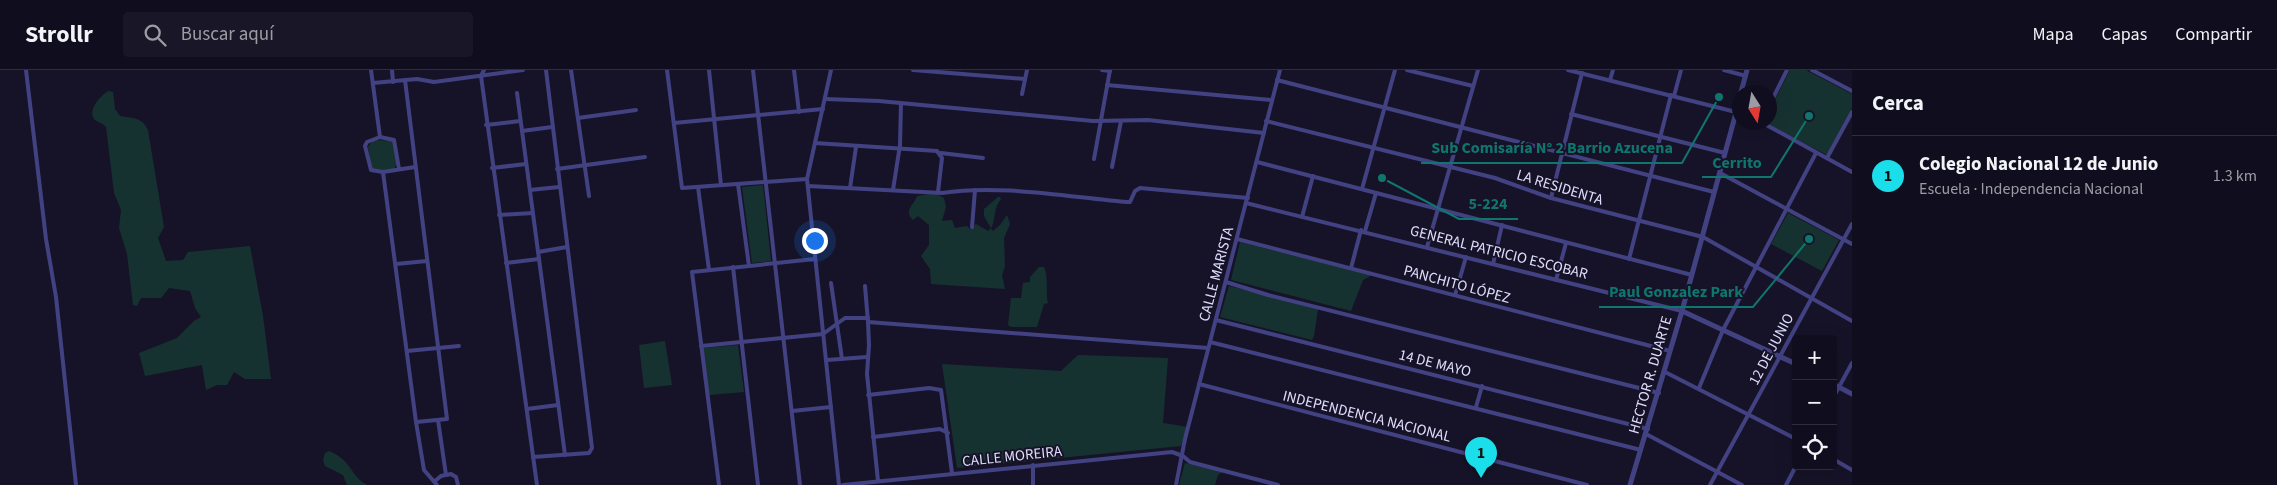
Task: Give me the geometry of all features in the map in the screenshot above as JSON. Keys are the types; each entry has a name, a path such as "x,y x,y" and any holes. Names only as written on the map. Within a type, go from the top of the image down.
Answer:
{"street":[{"path":"26,70 46,238 56,297 76,485"},
{"path":"371,70 380,138"},
{"path":"392,70 393,82"},
{"path":"484,70 481,76 486,125 537,485"},
{"path":"373,83 417,79 434,82 523,70"},
{"path":"533,457 589,453 592,448 546,70"},
{"path":"571,70 589,196"},
{"path":"667,70 682,188 807,179"},
{"path":"709,70 721,185"},
{"path":"753,70 800,485"},
{"path":"794,70 799,112"},
{"path":"831,70 807,179 831,407 843,485"},
{"path":"913,70 1025,79"},
{"path":"1022,94 1027,70"},
{"path":"1094,159 1110,70 1102,70"},
{"name":"CALLE MARISTA","path":"1176,485 1185,439 1280,70"},
{"path":"1362,189 1395,70"},
{"path":"1407,70 1473,86"},
{"path":"1427,246 1478,70"},
{"path":"1568,70 1732,111"},
{"path":"1610,80 1613,70"},
{"path":"1629,259 1649,176 1681,70"},
{"path":"1724,70 1746,73"},
{"path":"1777,90 1787,70"},
{"path":"1812,70 1851,91 1852,85"},
{"path":"1551,198 1582,73"},
{"path":"404,80 447,419 416,422"},
{"path":"1277,80 1714,192"},
{"path":"1107,85 1271,100"},
{"path":"517,93 565,455"},
{"path":"825,99 901,103 1101,121 1148,120 1264,133"},
{"path":"893,190 900,149 901,103"},
{"path":"674,123 823,109"},
{"path":"578,118 636,110"},
{"path":"1827,158 1852,112"},
{"path":"1572,114 1725,153"},
{"path":"486,125 520,121"},
{"path":"1112,167 1122,121"},
{"name":"LA RESIDENTA","path":"1266,121 1495,178 1551,198 1702,237 1852,321"},
{"path":"522,131 552,127"},
{"name":"HECTOR R. DUARTE","path":"1630,485 1665,372 1732,130"},
{"path":"1775,130 1852,172"},
{"path":"399,169 396,142 392,139 380,138 367,142 365,146 369,168 373,171 383,172 415,168"},
{"path":"815,143 937,151 941,154 983,158"},
{"path":"850,188 856,147"},
{"path":"1699,388 1723,330 1785,208 1816,153"},
{"path":"938,192 941,154"},
{"path":"557,169 645,157"},
{"path":"1257,162 1692,276"},
{"path":"492,168 526,164"},
{"path":"383,172 424,470 436,483 446,475 451,474 456,477 458,485"},
{"path":"1720,173 1852,244"},
{"path":"1302,217 1313,176"},
{"path":"738,184 750,266"},
{"path":"808,186 938,192 975,190 972,227"},
{"path":"530,190 560,187"},
{"path":"698,187 709,270"},
{"name":"GENERAL PATRICIO ESCOBAR","path":"975,190 1130,202 1140,188 1247,201 1302,217 1427,246 1682,311 1792,362"},
{"path":"1350,268 1376,193"},
{"path":"499,215 533,213"},
{"name":"12 DE JUNIO","path":"1710,485 1852,224"},
{"path":"1493,264 1502,225"},
{"name":"PANCHITO LÓPEZ","path":"1237,239 1671,351"},
{"path":"1556,280 1566,243"},
{"path":"538,252 567,247"},
{"path":"1455,295 1466,257"},
{"path":"506,263 539,259"},
{"path":"719,485 692,272 815,259"},
{"path":"396,264 427,261"},
{"path":"732,267 758,485"},
{"path":"1226,282 1268,295 1659,392"},
{"path":"831,283 842,359"},
{"path":"865,286 869,344 867,357 868,395 878,481"},
{"path":"701,346 823,334 845,318 1208,348"},
{"name":"14 DE MAYO","path":"1216,320 1482,386 1647,431 1742,485"},
{"path":"1210,342 1641,450"},
{"path":"407,351 459,346"},
{"path":"827,360 867,357"},
{"path":"1837,391 1852,363"},
{"path":"1665,372 1792,437"},
{"name":"INDEPENDENCIA NACIONAL","path":"1199,384 1587,485"},
{"path":"1476,408 1482,386"},
{"path":"1839,387 1852,394"},
{"path":"868,395 930,388 941,390 952,473"},
{"path":"527,409 558,405"},
{"path":"792,411 831,407"},
{"path":"438,420 446,475"},
{"path":"872,437 940,429 948,433"},
{"name":"CALLE MOREIRA","path":"843,485 1172,452 1183,456 1190,462 1278,485"},
{"path":"1837,461 1852,470"},
{"path":"1033,465 1033,485"},
{"path":"1786,485 1794,470"},
{"path":"1253,485 1255,479"}],"green space":[{"path":"1790,70 1806,70 1852,94 1852,108 1827,155 1777,129 1777,95"},
{"path":"108,91 113,92 115,109 120,116 140,120 148,130 164,227 158,238 166,261 183,260 188,252 250,246 263,316 271,379 245,379 234,372 227,385 217,385 206,390 202,365 145,376 139,353 177,338 194,321 201,317 195,308 190,291 169,288 161,298 141,298 137,306 133,305 127,254 119,228 121,210 114,193 106,127 95,120 92,112 95,104"},
{"path":"373,140 393,141 397,164 394,169 375,171 371,167 368,147"},
{"path":"763,185 771,261 752,263 742,187"},
{"path":"935,193 944,198 946,207 942,221 952,220 955,228 967,226 970,229 976,224 988,231 991,228 984,216 984,209 1000,197 1001,199 998,202 991,229 993,231 1000,225 1007,215 1010,224 1004,238 1005,266 1002,275 1005,289 931,284 930,269 921,256 929,245 929,225 918,216 913,220 910,217 909,211 917,196"},
{"path":"1788,213 1839,240 1822,271 1771,244"},
{"path":"1240,242 1372,275 1363,280 1351,311 1231,280"},
{"path":"1039,267 1044,267 1045,271 1048,303 1044,304 1037,327 1011,327 1008,325 1011,298 1021,298 1023,283 1030,282 1030,277"},
{"path":"1229,286 1318,309 1312,340 1220,317"},
{"path":"665,341 672,385 644,388 639,345"},
{"path":"738,345 744,392 709,395 703,348"},
{"path":"1078,355 1168,358 1163,423 1188,427 1181,446 957,468 942,364 1061,371"},
{"path":"329,451 347,463 357,477 367,485 347,485 343,475 325,466 323,460 325,453"},
{"path":"1185,463 1222,472 1218,475 1215,485 1179,485"}],"place":[{"name":"Sub Comisaría N° 2 Barrio Azucena","path":"1719,97"},
{"name":"Cerrito","path":"1809,116"},
{"name":"5-224","path":"1382,178"},
{"name":"Paul Gonzalez Park","path":"1809,239"},
{"name":"Colegio Nacional 12 de Junio","path":"1481,478"}]}
